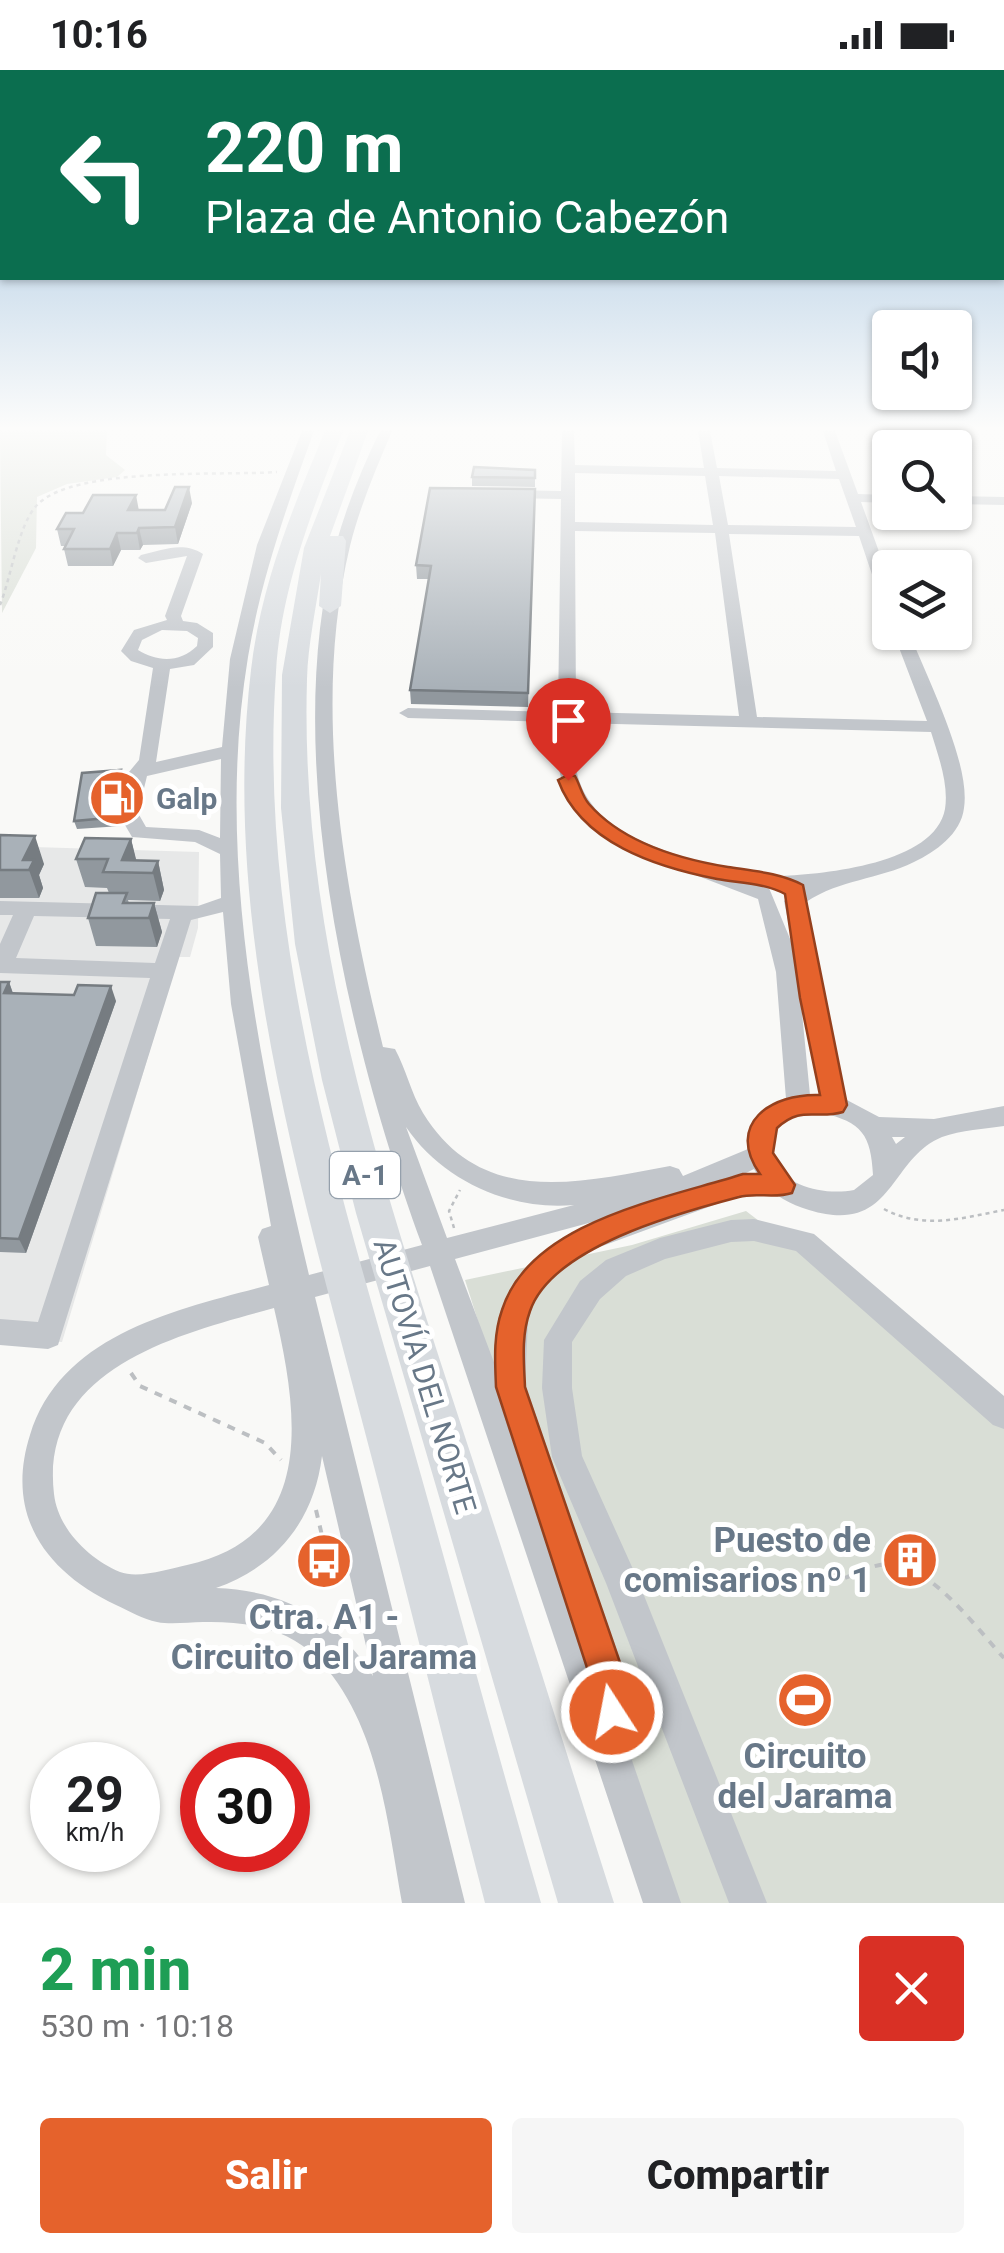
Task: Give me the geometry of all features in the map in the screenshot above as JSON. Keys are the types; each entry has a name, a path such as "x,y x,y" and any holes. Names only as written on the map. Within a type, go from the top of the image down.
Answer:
{"highway":[{"name":"AUTOVÍA DEL NORTE","path":"298,517 270,624 260,737 260,800 280,1005 318,1182 514,1903"},
{"name":"AUTOVÍA DEL NORTE","path":"325,517 304,597 294,674 294,764 305,902 352,1131 586,1903"},
{"path":"330,606 331,566 340,517"}],"street":[{"path":"273,517 237,663 230,751 231,902 242,1017 260,1121 359,1552 446,1903"},
{"path":"354,517 330,606 325,670 327,788 361,1006 390,1117 461,1310 662,1903"},
{"path":"568,517 567,717 563,744 576,802 597,824 628,842 660,857 769,892 781,906 835,877"},
{"path":"719,517 749,724"},
{"path":"858,517 872,556"},
{"path":"568,526 863,532"},
{"path":"146,558 182,550 195,554 174,616 183,625 208,636 203,652 192,658 162,665 136,658 129,651 130,644 147,630 183,625 218,625"},
{"path":"769,892 869,873 919,852 946,830 955,812 957,793 908,650"},
{"path":"192,658 237,663"},
{"path":"162,665 148,761 138,772 128,813 139,833 199,836 229,850"},
{"path":"408,713 936,727"},
{"path":"138,772 196,762 230,751"},
{"path":"769,892 792,1027 798,1104"},
{"path":"796,899 834,1105"},
{"path":"0,908 198,913 231,902"},
{"path":"26,909 1,965 163,971"},
{"path":"0,1332 48,1336 183,912"},
{"path":"350,938 375,1023 415,1122 438,1148 472,1172 526,1192 560,1196 736,1176 782,1185 798,1195 836,1204 878,1185 903,1153 934,1129"},
{"path":"782,1185 761,1155 760,1138 766,1122 780,1110 798,1104 834,1105 873,1126 934,1129 1004,1116"},
{"path":"123,1591 175,1588 203,1580 257,1553 282,1526 302,1483 308,1424 258,1174 260,1121"},
{"path":"873,1126 889,1159 878,1185"},
{"path":"622,1782 608,1677 510,1387 509,1342 516,1308 532,1280 568,1247 736,1176 761,1155"},
{"path":"421,1903 375,1712 356,1675 325,1642 284,1617 237,1604 159,1606 88,1576 62,1554 39,1501 37,1466 42,1439 56,1408 76,1382 116,1350 178,1322 469,1239 736,1176"},
{"path":"748,1903 621,1578 567,1457 557,1388 558,1340 590,1290 616,1268 660,1249 731,1231 754,1230 804,1242 1004,1415"}],"path":[{"path":"0,605 32,517"},
{"path":"469,1239 449,1211 472,1172"},
{"path":"878,1185 888,1212 926,1223 1004,1210"},
{"path":"116,1350 140,1386 265,1442 313,1494 324,1544"},
{"path":"845,1578 878,1565 898,1565 920,1576 1004,1658"}],"shaded area":[{"path":"1,517 37,517 36,548 2,613"},
{"path":"0,846 199,852 198,928 190,957 178,957 62,1342 0,1340"},
{"name":"Circuito del Jarama","path":"746,1211 1004,1407 1004,1903 676,1903 534,1498 465,1280 632,1245"}],"building":[{"path":"64,517 179,517 175,527 117,533 110,549 64,549 74,529 57,529"},
{"path":"425,517 534,517 528,693 410,690 431,566 416,565"},
{"path":"121,770 112,804 119,817 74,821 82,773"},
{"path":"0,835 35,836 23,860 34,860 29,870 0,870"},
{"path":"85,838 131,839 122,860 158,861 153,873 103,872 108,859 76,859"},
{"path":"96,893 127,893 123,903 154,903 149,918 88,918"},
{"path":"0,982 9,982 4,993 74,995 78,985 111,986 19,1239 0,1238"}],"place":[{"name":"Galp","path":"117,798"},
{"name":"Puesto de comisarios nº 1","path":"910,1560"},
{"name":"Ctra. A1 - Circuito del Jarama","path":"324,1561"},
{"name":"Circuito del Jarama","path":"805,1700"}],"route":[{"path":"568,780 576,802 597,824 628,842 660,857 782,883 796,890 796,910 834,1105 798,1104 780,1110 766,1122 760,1138 761,1155 768,1171 782,1185 743,1184 601,1231 568,1247 532,1280 516,1308 509,1342 510,1387 608,1677 612,1712"}]}
